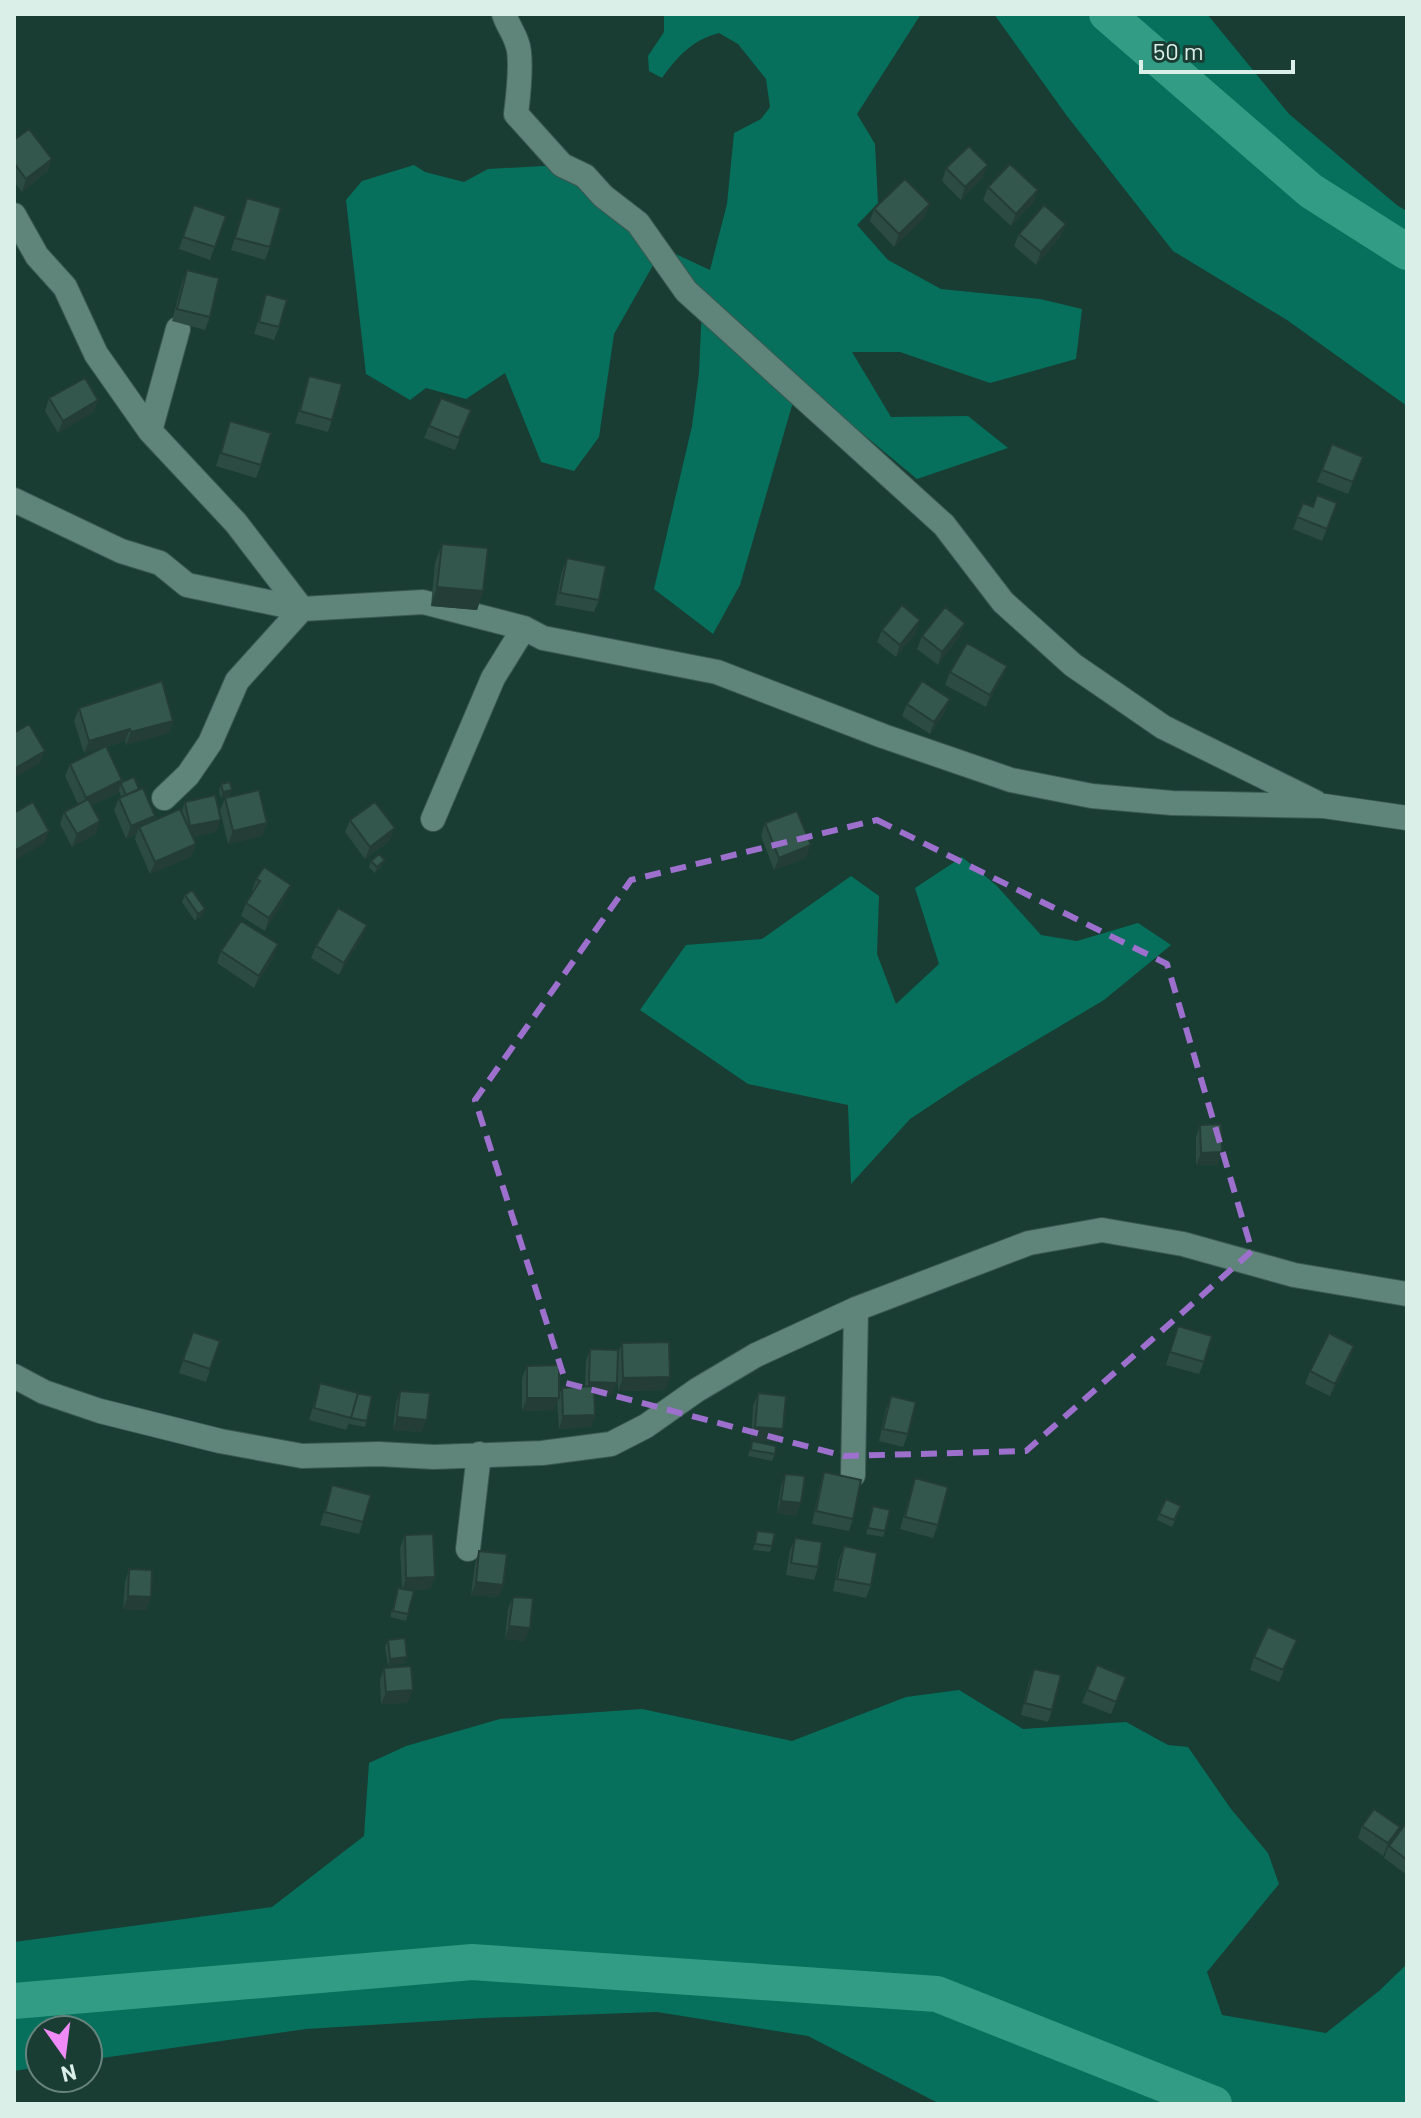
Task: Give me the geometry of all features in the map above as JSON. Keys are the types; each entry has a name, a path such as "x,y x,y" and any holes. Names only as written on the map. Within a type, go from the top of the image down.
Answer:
{"street":[{"path":"504,14 518,44 516,114 562,165 585,176 603,196 638,223 686,291 944,525 1003,602 1073,665 1163,727 1324,806"},
{"path":"14,215 37,256 65,287 96,354 150,431 236,523 302,609"},
{"path":"150,431 178,329"},
{"path":"14,500 121,551 160,563 187,585 302,609 423,602 524,628 543,638 717,672 883,736 1011,780 1092,796 1172,803 1324,806 1407,818"},
{"path":"164,798 188,775 210,743 237,681 302,609"},
{"path":"433,819 493,678 524,628"},
{"path":"14,1376 44,1392 100,1411 220,1441 302,1456 379,1454 434,1457 542,1453 611,1444 646,1426 697,1390 756,1355 856,1309 1029,1243 1102,1230 1183,1244 1294,1275 1407,1294"},
{"path":"853,1475 856,1309"},
{"path":"468,1549 479,1454"}],"highlighted area":[{"path":"877,820 1167,964 1252,1251 1026,1451 844,1456 566,1383 475,1100 631,880"}],"green space":[{"path":"664,14 921,14 857,114 875,144 878,203 857,225 888,260 941,289 1040,299 1082,309 1076,359 990,383 900,352 852,352 891,417 968,416 1008,448 917,479 828,405 793,402 740,585 713,634 654,589 692,426 699,373 702,306 660,253 614,334 599,437 574,471 541,462 505,373 466,399 426,388 410,400 366,374 346,200 362,181 414,165 425,172 464,182 488,169 562,165 652,243 710,270 727,204 734,133 761,119 770,107 766,79 738,44 719,33 686,50 662,78 649,71 648,56 664,32"},
{"path":"994,14 1207,14 1289,114 1407,211 1407,406 1287,320 1173,251 1067,116"},
{"path":"962,857 996,885 1041,935 1077,941 1138,923 1171,945 1104,1000 910,1119 851,1184 848,1105 748,1084 640,1010 686,945 762,939 851,876 879,896 877,954 896,1004 939,964 915,888"},
{"path":"959,1690 1023,1729 1126,1722 1168,1745 1188,1747 1231,1809 1268,1853 1279,1884 1207,1972 1222,2015 1326,2033 1407,1964 1407,2104 940,2104 808,2036 657,2012 483,2018 306,2029 104,2058 104,2014 24,2014 24,2069 14,2071 14,1942 272,1907 364,1836 369,1763 406,1746 500,1719 642,1709 792,1741 906,1697"}],"building":[{"path":"29,129 52,159 26,179 14,163 14,140"},
{"path":"969,146 988,165 965,187 946,168"},
{"path":"1010,164 1038,190 1016,214 988,187"},
{"path":"905,179 930,204 899,234 874,209"},
{"path":"247,198 281,208 270,247 235,238"},
{"path":"194,205 226,216 215,247 183,237"},
{"path":"1044,205 1066,224 1041,252 1019,234"},
{"path":"187,270 219,278 210,317 177,309"},
{"path":"266,294 287,300 279,327 259,322"},
{"path":"309,376 342,384 332,420 300,411"},
{"path":"85,378 98,400 63,421 49,398"},
{"path":"441,398 471,410 459,438 429,426"},
{"path":"230,421 271,433 261,465 221,453"},
{"path":"1332,444 1363,457 1353,482 1322,470"},
{"path":"1317,495 1337,503 1327,529 1297,517 1303,503 1313,507"},
{"path":"442,544 488,548 483,591 437,587"},
{"path":"567,558 606,566 599,600 560,593"},
{"path":"902,605 920,620 900,645 882,630"},
{"path":"945,607 965,623 942,652 922,636"},
{"path":"967,643 1007,666 990,695 950,672"},
{"path":"162,681 173,721 89,741 79,708"},
{"path":"922,681 950,699 934,722 907,704"},
{"path":"29,724 45,751 14,769 14,733"},
{"path":"106,746 122,780 86,798 70,764"},
{"path":"134,777 139,789 126,795 121,784"},
{"path":"230,782 232,790 223,792 221,784"},
{"path":"143,788 155,816 131,826 119,798"},
{"path":"259,790 267,823 233,831 225,798"},
{"path":"215,795 221,820 190,826 185,802"},
{"path":"88,799 100,821 77,834 64,812"},
{"path":"33,802 49,831 16,850 14,813"},
{"path":"375,802 395,828 370,847 350,820"},
{"path":"180,809 196,844 155,862 139,827"},
{"path":"797,811 811,845 779,858 765,823"},
{"path":"379,854 385,860 377,867 371,861"},
{"path":"264,867 291,885 269,918 246,903 260,881 256,879"},
{"path":"192,890 205,909 198,914 185,895"},
{"path":"338,908 367,925 344,963 316,946"},
{"path":"241,921 278,944 259,976 221,951"},
{"path":"1221,1124 1222,1152 1201,1153 1200,1125"},
{"path":"1178,1326 1212,1336 1204,1362 1170,1352"},
{"path":"193,1332 220,1341 210,1369 183,1360"},
{"path":"1329,1333 1354,1346 1335,1384 1310,1371"},
{"path":"669,1342 670,1377 623,1378 622,1343"},
{"path":"590,1349 618,1350 617,1383 589,1382"},
{"path":"559,1365 559,1398 527,1398 527,1366"},
{"path":"320,1383 358,1393 351,1418 314,1408"},
{"path":"594,1386 595,1415 563,1416 562,1388"},
{"path":"400,1391 430,1393 427,1420 397,1417"},
{"path":"358,1393 372,1396 367,1421 351,1418"},
{"path":"758,1393 786,1396 783,1429 755,1427"},
{"path":"891,1396 916,1402 908,1434 883,1429"},
{"path":"752,1441 776,1446 775,1454 751,1450"},
{"path":"824,1472 861,1480 853,1519 816,1511"},
{"path":"785,1474 805,1476 801,1503 781,1501"},
{"path":"915,1478 948,1487 938,1525 905,1517"},
{"path":"332,1485 371,1495 363,1522 325,1512"},
{"path":"1166,1499 1181,1506 1174,1520 1159,1514"},
{"path":"873,1506 890,1510 885,1531 868,1528"},
{"path":"757,1531 775,1533 772,1546 755,1544"},
{"path":"433,1534 435,1577 406,1578 405,1535"},
{"path":"795,1538 822,1542 818,1567 791,1563"},
{"path":"844,1546 877,1553 871,1585 837,1579"},
{"path":"479,1551 507,1554 503,1585 476,1582"},
{"path":"129,1569 152,1570 151,1597 128,1596"},
{"path":"398,1588 414,1591 408,1614 393,1611"},
{"path":"513,1597 533,1598 530,1628 509,1626"},
{"path":"1268,1627 1297,1640 1283,1670 1254,1657"},
{"path":"405,1638 407,1657 390,1659 388,1640"},
{"path":"1097,1665 1126,1677 1116,1702 1087,1690"},
{"path":"411,1666 413,1690 386,1692 384,1668"},
{"path":"1034,1669 1061,1675 1052,1710 1025,1703"},
{"path":"1374,1809 1400,1827 1388,1843 1362,1826"},
{"path":"1407,1822 1407,1860 1389,1846"}],"waterway":[{"path":"1107,14 1311,191 1407,252"},
{"path":"14,2001 472,1962 937,1994 1214,2104"}]}
